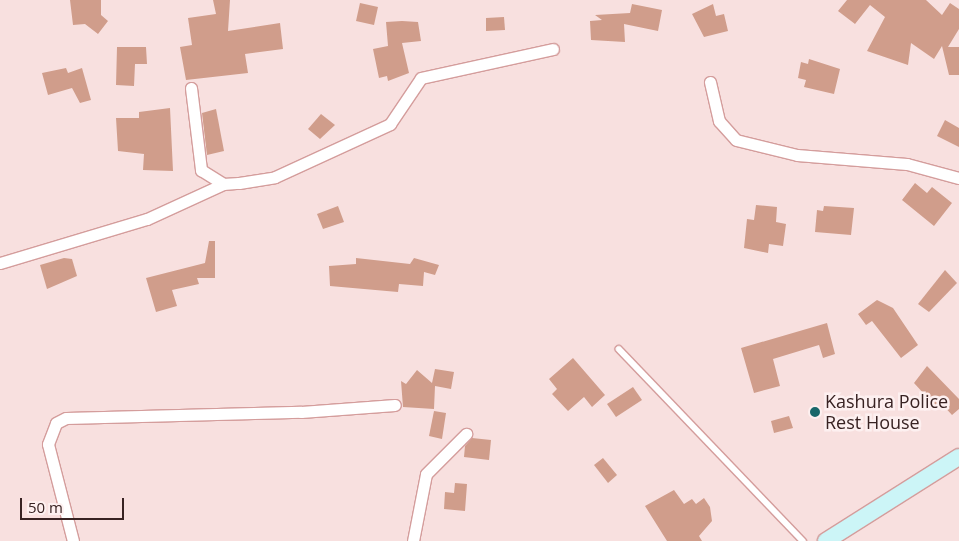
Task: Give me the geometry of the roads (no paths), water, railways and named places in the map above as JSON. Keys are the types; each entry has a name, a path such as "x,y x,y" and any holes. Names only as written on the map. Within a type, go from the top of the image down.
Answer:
{"main road":[{"path":"826,541 959,457"}],"street":[{"path":"0,263 147,219 223,184 275,177 390,124 421,78 553,49"},
{"path":"710,82 719,121 736,140 797,155 907,164 959,178"},
{"path":"190,88 198,164 205,174 223,184"},
{"path":"73,541 48,444 56,423 66,418 300,412 396,405"},
{"path":"413,541 426,474 466,434"}],"lane":[{"path":"619,349 803,541"}],"place":[{"name":"Kashura Police Rest House","path":"815,412"}]}
